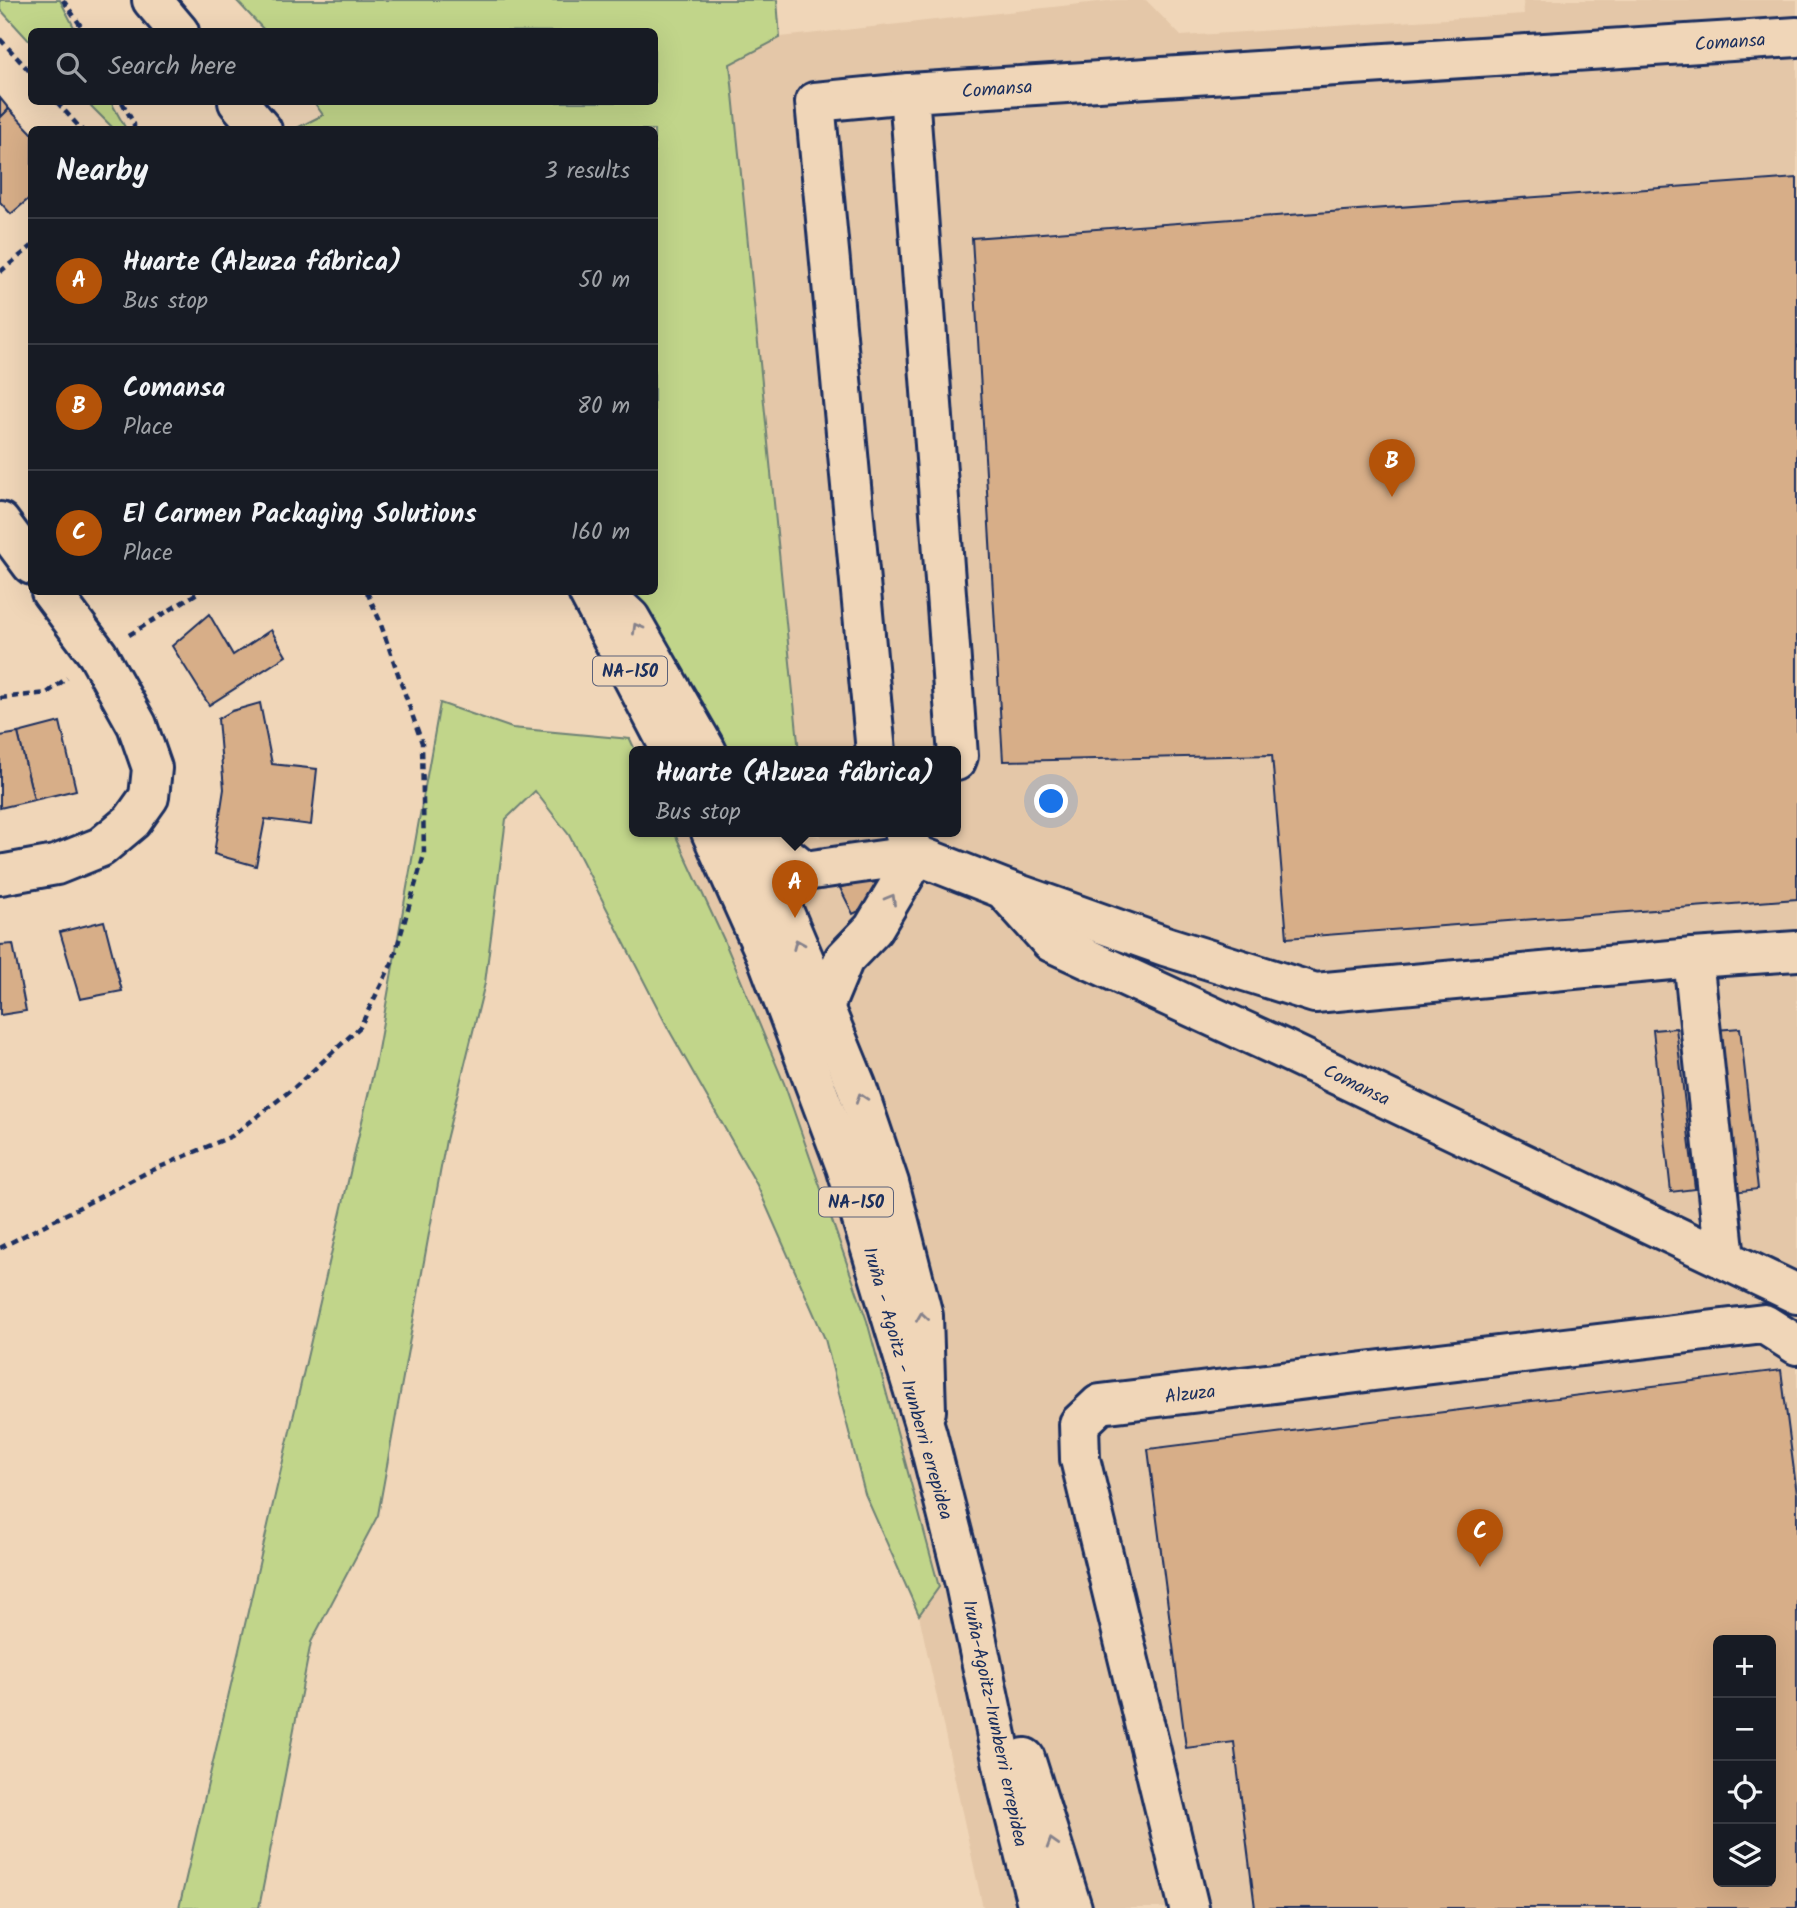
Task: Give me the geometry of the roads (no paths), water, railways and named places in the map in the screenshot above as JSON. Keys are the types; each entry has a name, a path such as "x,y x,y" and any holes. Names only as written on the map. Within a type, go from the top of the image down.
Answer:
{"street":[{"path":"152,0 175,28"},
{"name":"Comansa","path":"875,746 815,103 909,93 1797,37"},
{"path":"909,93 957,746"},
{"path":"241,105 259,126"},
{"path":"0,522 28,560"},
{"path":"0,875 56,864 101,846 132,821 149,797 152,768 137,725 98,655 53,595"},
{"name":"NA-150","path":"589,595 669,746"},
{"path":"605,595 631,618 704,746"},
{"name":"Iruña - Agoitz - Irunberri errepidea","path":"713,837 767,957 846,1167 927,1434 965,1584"},
{"path":"752,837 856,1085 890,1183 923,1316 927,1434"},
{"path":"763,837 806,871 916,840"},
{"path":"824,1007 844,959 873,929 916,840"},
{"name":"Comansa","path":"916,840 1004,889 1165,946 1315,993 1797,951"},
{"name":"Comansa","path":"1004,889 1051,942 1283,1049 1797,1294"},
{"path":"1693,958 1725,1259"},
{"name":"Alzuza","path":"1189,1908 1080,1460 1079,1424 1100,1404 1764,1324 1797,1345"},
{"name":"Iruña-Agoitz-Irunberri errepidea","path":"965,1584 1008,1788 1038,1908"},
{"name":"Iruña-Agoitz-Irunberri errepidea","path":"965,1584 1033,1783 1072,1908"}],"place":[{"name":"Comansa","path":"1392,497"},
{"name":"Huarte (Alzuza fábrica)","path":"795,918"},
{"name":"El Carmen Packaging Solutions","path":"1480,1567"}]}
